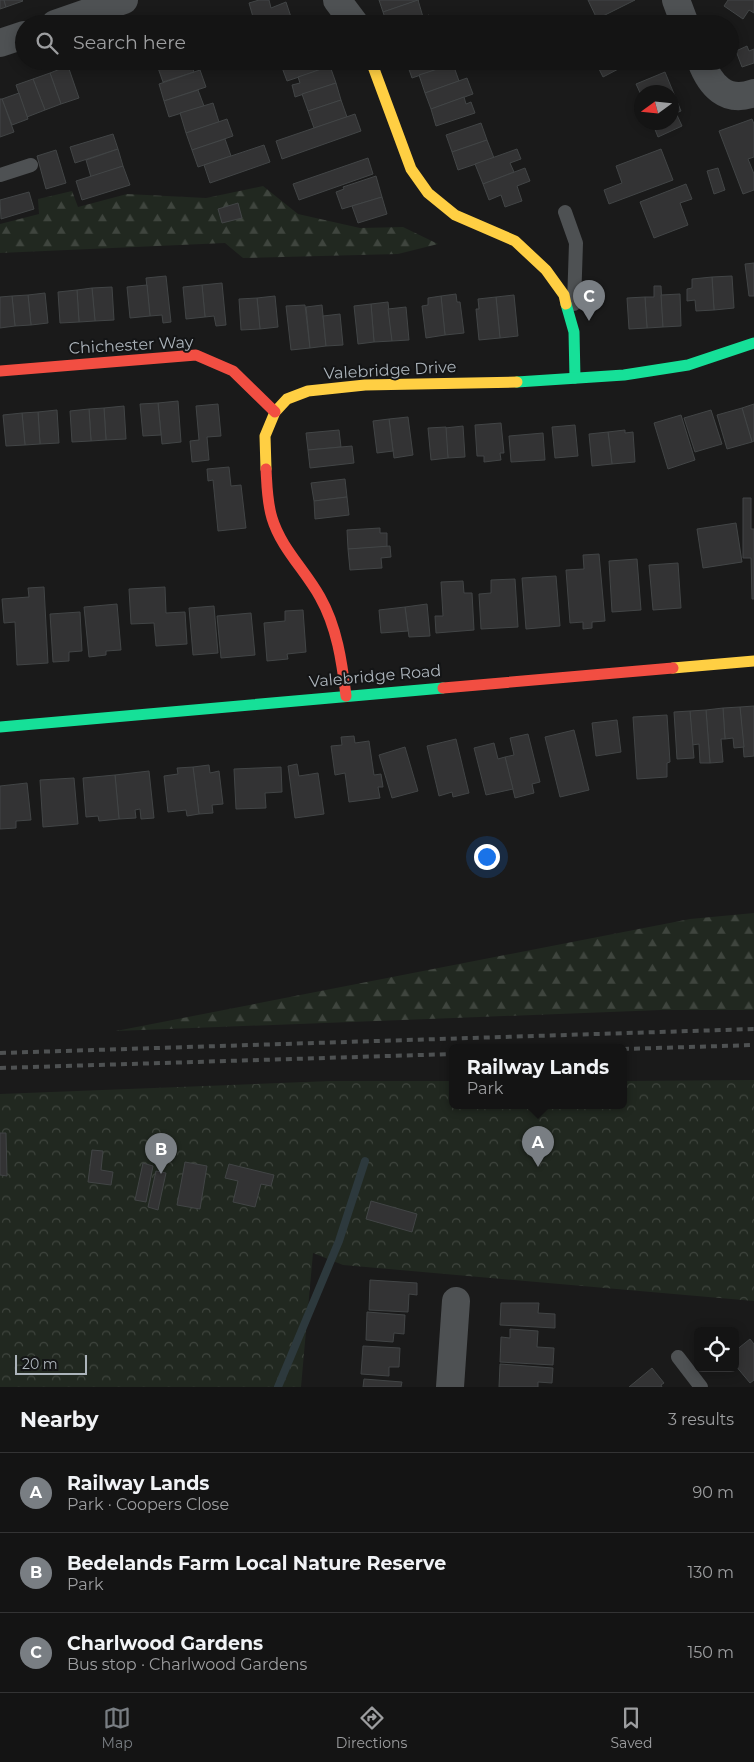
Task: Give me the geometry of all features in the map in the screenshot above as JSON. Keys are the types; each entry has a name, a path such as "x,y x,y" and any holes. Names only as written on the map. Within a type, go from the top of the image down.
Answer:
{"street":[{"path":"81,15 124,0"},
{"path":"337,0 348,15"},
{"path":"676,0 682,15"},
{"path":"0,43 15,38"},
{"path":"374,70 411,169 428,193 455,215 515,241 546,270 564,295 574,332 575,378"},
{"path":"705,70 719,90 730,96 746,97 754,93"},
{"name":"Valebridge Drive","path":"346,696 342,661 333,628 320,597 283,542 272,519 267,498 265,436 275,412 287,399 308,391 365,385 516,382 624,376 688,365 754,343"},
{"name":"Chichester Way","path":"0,371 196,355 233,371 275,412"},
{"name":"Valebridge Road","path":"0,727 754,661"},
{"path":"450,1387 456,1301"}],"lane":[{"path":"0,176 31,166"},
{"path":"566,212 576,243 574,332"},
{"path":"678,1357 702,1387"}],"green space":[{"path":"263,186 298,214 360,228 403,227 438,244 398,254 243,258 225,243 0,253 0,224 39,214 38,199 72,191 78,207 127,194 206,198"},
{"path":"754,913 754,1010 661,1010 116,1031 690,919"},
{"path":"754,1080 754,1301 343,1265 313,1253 301,1387 0,1387 0,1094 330,1081 449,1081 449,1109 627,1109 627,1081"}],"building":[{"path":"0,0 4,0 6,7 0,9"},
{"path":"4,0 22,0 23,1 6,7"},
{"path":"269,0 271,8 286,2 290,15 252,15 249,3"},
{"path":"379,0 419,0 383,12"},
{"path":"418,0 422,15 384,15 383,12"},
{"path":"588,0 635,0 605,15 595,15"},
{"path":"728,0 754,0 754,13 749,10 743,19 724,6"},
{"path":"747,46 749,51 754,49 754,63 742,67 739,59 739,50"},
{"path":"58,70 69,70 79,98 61,104 50,73"},
{"path":"159,70 193,70 194,72 163,82"},
{"path":"200,70 206,87 164,101 159,84"},
{"path":"283,70 317,70 317,71 287,81"},
{"path":"318,70 331,70 336,83 295,97 292,85 300,83 298,77"},
{"path":"409,70 435,70 412,78"},
{"path":"434,70 455,70 459,81 425,93 419,75"},
{"path":"600,70 616,70 603,77"},
{"path":"665,72 670,85 636,85"},
{"path":"50,73 61,104 45,110 33,79"},
{"path":"467,78 473,94 431,109 425,93"},
{"path":"33,79 45,110 27,117 16,85"},
{"path":"336,83 341,100 308,111 302,94"},
{"path":"198,90 204,106 169,117 164,101"},
{"path":"19,93 28,119 12,125 2,99"},
{"path":"464,97 466,104 471,102 475,113 436,126 431,109"},
{"path":"0,99 2,99 14,132 0,137"},
{"path":"341,100 347,117 314,128 308,111"},
{"path":"213,103 219,122 186,133 180,113"},
{"path":"355,114 361,131 282,159 276,141"},
{"path":"227,119 233,136 192,150 186,133"},
{"path":"752,119 754,124 754,157 748,159 754,174 754,190 743,194 719,131"},
{"path":"481,123 487,140 452,152 446,135"},
{"path":"655,130 673,130 658,137"},
{"path":"113,134 118,149 75,163 70,147"},
{"path":"225,139 231,156 198,167 192,150"},
{"path":"487,140 494,158 458,170 452,152"},
{"path":"264,145 270,162 210,183 204,165"},
{"path":"118,149 123,166 91,177 86,160"},
{"path":"517,149 521,159 510,163 514,172 483,184 475,164"},
{"path":"661,149 673,180 609,204 604,190 622,183 616,166"},
{"path":"56,150 66,183 46,189 37,156"},
{"path":"368,158 373,174 299,200 293,184"},
{"path":"123,166 130,185 82,200 76,181"},
{"path":"525,168 530,181 517,186 522,201 505,207 501,195 489,200 483,184"},
{"path":"718,168 725,190 714,194 707,171"},
{"path":"376,176 382,197 342,209 336,192 344,189 343,187"},
{"path":"686,184 692,199 680,203 688,225 654,238 640,202"},
{"path":"29,192 34,209 1,219 0,200"},
{"path":"382,197 387,214 358,223 352,206"},
{"path":"238,203 242,218 222,223 218,209"},
{"path":"754,263 754,296 749,296 745,264"},
{"path":"166,276 171,322 163,323 162,315 150,316 146,278"},
{"path":"732,276 734,308 714,310 712,277"},
{"path":"712,277 714,310 696,311 695,300 687,301 687,289 692,288 692,279"},
{"path":"222,283 226,325 216,326 214,316 205,317 202,285"},
{"path":"147,285 150,316 130,318 127,287"},
{"path":"202,285 205,317 186,319 183,287"},
{"path":"654,286 661,286 663,327 647,328 645,297 654,297"},
{"path":"112,287 114,320 95,321 92,288"},
{"path":"92,288 95,321 79,322 77,290"},
{"path":"77,290 79,322 60,323 58,292"},
{"path":"45,293 48,323 31,325 28,295"},
{"path":"456,294 457,302 460,302 464,333 445,335 441,296"},
{"path":"680,294 681,326 663,327 661,295"},
{"path":"28,295 31,325 15,326 12,296"},
{"path":"514,295 518,336 500,338 496,297"},
{"path":"12,296 15,326 0,328 0,297"},
{"path":"275,296 278,327 260,329 257,298"},
{"path":"441,296 445,335 426,338 422,306 428,305 428,298"},
{"path":"496,297 500,338 479,340 476,309 479,309 478,299"},
{"path":"645,297 647,328 629,329 627,298"},
{"path":"257,298 260,329 241,330 239,299"},
{"path":"388,302 392,341 374,342 371,304"},
{"path":"371,304 374,342 358,344 354,306"},
{"path":"305,305 310,348 291,350 286,306"},
{"path":"322,305 326,346 310,348 306,307"},
{"path":"406,307 409,340 392,341 388,309"},
{"path":"340,314 343,345 326,346 323,316"},
{"path":"178,401 181,442 162,444 158,403"},
{"path":"158,403 161,435 143,436 140,404"},
{"path":"218,404 221,436 207,437 209,460 192,462 190,441 199,440 196,406"},
{"path":"754,404 754,441 752,442 742,408"},
{"path":"124,406 126,439 106,440 104,408"},
{"path":"104,408 106,440 91,441 89,409"},
{"path":"742,408 752,442 727,449 717,415"},
{"path":"89,409 91,441 72,442 70,411"},
{"path":"57,410 59,443 40,444 38,412"},
{"path":"711,410 722,444 695,452 684,418"},
{"path":"38,412 40,444 25,445 22,413"},
{"path":"22,413 25,445 6,446 3,415"},
{"path":"681,415 695,460 668,469 654,423"},
{"path":"408,417 413,455 394,458 389,419"},
{"path":"389,419 393,451 377,453 373,421"},
{"path":"501,423 504,453 500,453 501,460 484,462 484,456 477,456 475,425"},
{"path":"575,425 578,456 555,458 552,427"},
{"path":"463,426 465,457 448,458 445,428"},
{"path":"446,427 448,458 431,460 428,428"},
{"path":"339,430 341,447 308,450 306,433"},
{"path":"625,430 625,433 633,432 635,462 612,464 608,432"},
{"path":"608,432 612,464 592,466 589,434"},
{"path":"543,433 545,460 511,462 509,436"},
{"path":"352,446 354,463 310,468 308,450"},
{"path":"229,467 231,486 241,485 246,528 218,531 213,480 208,481 207,469"},
{"path":"345,479 347,497 314,501 311,483"},
{"path":"347,497 349,515 315,519 314,501"},
{"path":"743,498 751,498 751,529 754,529 754,599 752,599 751,558 743,558"},
{"path":"736,523 742,562 703,568 697,529"},
{"path":"380,528 380,533 387,533 387,547 348,549 347,530"},
{"path":"390,546 391,557 381,558 382,568 350,570 348,549"},
{"path":"599,554 605,621 592,622 592,628 583,629 583,622 570,623 566,570 584,569 583,555"},
{"path":"637,559 641,610 612,612 609,561"},
{"path":"678,563 681,608 653,610 649,565"},
{"path":"556,576 560,626 526,629 522,578"},
{"path":"515,579 518,627 481,629 479,594 491,593 491,580"},
{"path":"463,581 464,593 472,593 474,630 436,633 435,616 443,616 441,582"},
{"path":"44,587 48,663 17,665 15,622 4,623 2,599 29,597 28,588"},
{"path":"165,587 166,613 185,612 187,644 156,646 154,623 131,624 129,589"},
{"path":"117,604 121,650 106,651 106,655 89,657 84,607"},
{"path":"427,604 430,636 409,637 405,607"},
{"path":"214,606 218,653 193,655 189,608"},
{"path":"405,607 408,631 381,633 379,610"},
{"path":"303,610 306,652 287,654 288,659 267,661 264,623 285,621 285,611"},
{"path":"80,612 82,651 69,652 69,661 53,662 50,614"},
{"path":"251,613 255,655 221,658 217,616"},
{"path":"754,706 754,756 744,757 740,707"},
{"path":"740,707 744,747 734,748 733,738 725,739 723,708"},
{"path":"723,708 725,739 721,739 723,762 710,763 706,710"},
{"path":"706,710 710,763 700,763 699,744 692,745 690,711"},
{"path":"690,711 694,758 677,759 674,712"},
{"path":"667,715 670,762 667,763 667,777 637,779 633,717"},
{"path":"617,720 621,752 596,756 592,723"},
{"path":"574,730 589,790 560,797 545,737"},
{"path":"528,734 540,782 532,784 534,793 515,798 505,757 514,755 510,738"},
{"path":"354,736 355,743 369,741 374,775 381,774 383,787 378,787 380,798 349,802 345,773 335,775 331,746 342,745 341,737"},
{"path":"456,739 469,793 453,797 452,792 439,796 427,746"},
{"path":"494,743 498,759 505,757 513,789 486,795 474,748"},
{"path":"405,747 418,791 392,798 379,755"},
{"path":"297,764 299,776 318,773 324,814 295,818 288,766"},
{"path":"209,765 210,773 219,771 223,804 212,805 213,813 199,814 193,767"},
{"path":"193,767 199,814 187,816 186,810 168,812 164,776 178,774 177,768"},
{"path":"281,767 282,792 265,793 266,808 236,809 234,769"},
{"path":"149,771 154,818 141,819 140,809 135,810 136,818 119,819 115,775"},
{"path":"115,775 119,819 99,821 98,816 86,817 83,778"},
{"path":"74,778 78,824 43,827 40,780"},
{"path":"27,783 31,820 16,821 16,828 0,829 0,786"},
{"path":"0,1133 6,1133 7,1176 0,1175"},
{"path":"92,1150 103,1151 101,1170 113,1172 111,1185 88,1182"},
{"path":"185,1162 207,1166 200,1209 177,1205"},
{"path":"143,1163 153,1166 146,1202 135,1200"},
{"path":"229,1164 274,1175 271,1186 261,1184 255,1207 233,1202 238,1181 225,1178"},
{"path":"156,1171 166,1173 158,1210 148,1207"},
{"path":"371,1201 417,1214 412,1232 366,1219"},
{"path":"370,1280 417,1283 417,1295 409,1294 408,1312 369,1310"},
{"path":"501,1303 539,1303 538,1313 555,1314 555,1328 500,1325"},
{"path":"367,1312 405,1315 404,1334 394,1333 393,1342 366,1340"},
{"path":"510,1329 538,1331 537,1347 554,1348 553,1365 500,1362 501,1337 510,1338"},
{"path":"750,1339 754,1344 754,1380 750,1383 739,1370 739,1348"},
{"path":"363,1346 400,1348 399,1367 389,1367 389,1376 361,1374"},
{"path":"500,1364 553,1368 552,1383 538,1382 538,1387 499,1387"},
{"path":"652,1368 664,1383 661,1385 662,1387 629,1387"},
{"path":"364,1379 402,1382 401,1387 363,1387"}],"waterway":[{"path":"278,1387 339,1241 365,1161"}],"railway":[{"path":"0,1053 754,1029"},
{"path":"627,1049 754,1045"},
{"path":"0,1068 449,1054"}],"traffic: fast":[{"path":"566,304 574,332 575,378"},
{"path":"517,382 624,375 688,365 754,343"},
{"path":"0,727 443,688"}],"traffic: slow":[{"path":"374,70 411,169 428,193 455,215 515,241 546,270 564,295 566,304"},
{"path":"266,469 265,436 275,412 287,399 308,391 365,385 517,382"},
{"path":"673,668 754,661"}],"traffic: jam":[{"path":"0,371 196,355 233,371 275,412"},
{"path":"266,469 267,494 276,529 287,549 320,597 331,620 346,696"},
{"path":"443,688 673,668"}],"place":[{"name":"Charlwood Gardens","path":"589,321"},
{"name":"Railway Lands","path":"538,1167"},
{"name":"Bedelands Farm Local Nature Reserve","path":"161,1174"}]}
